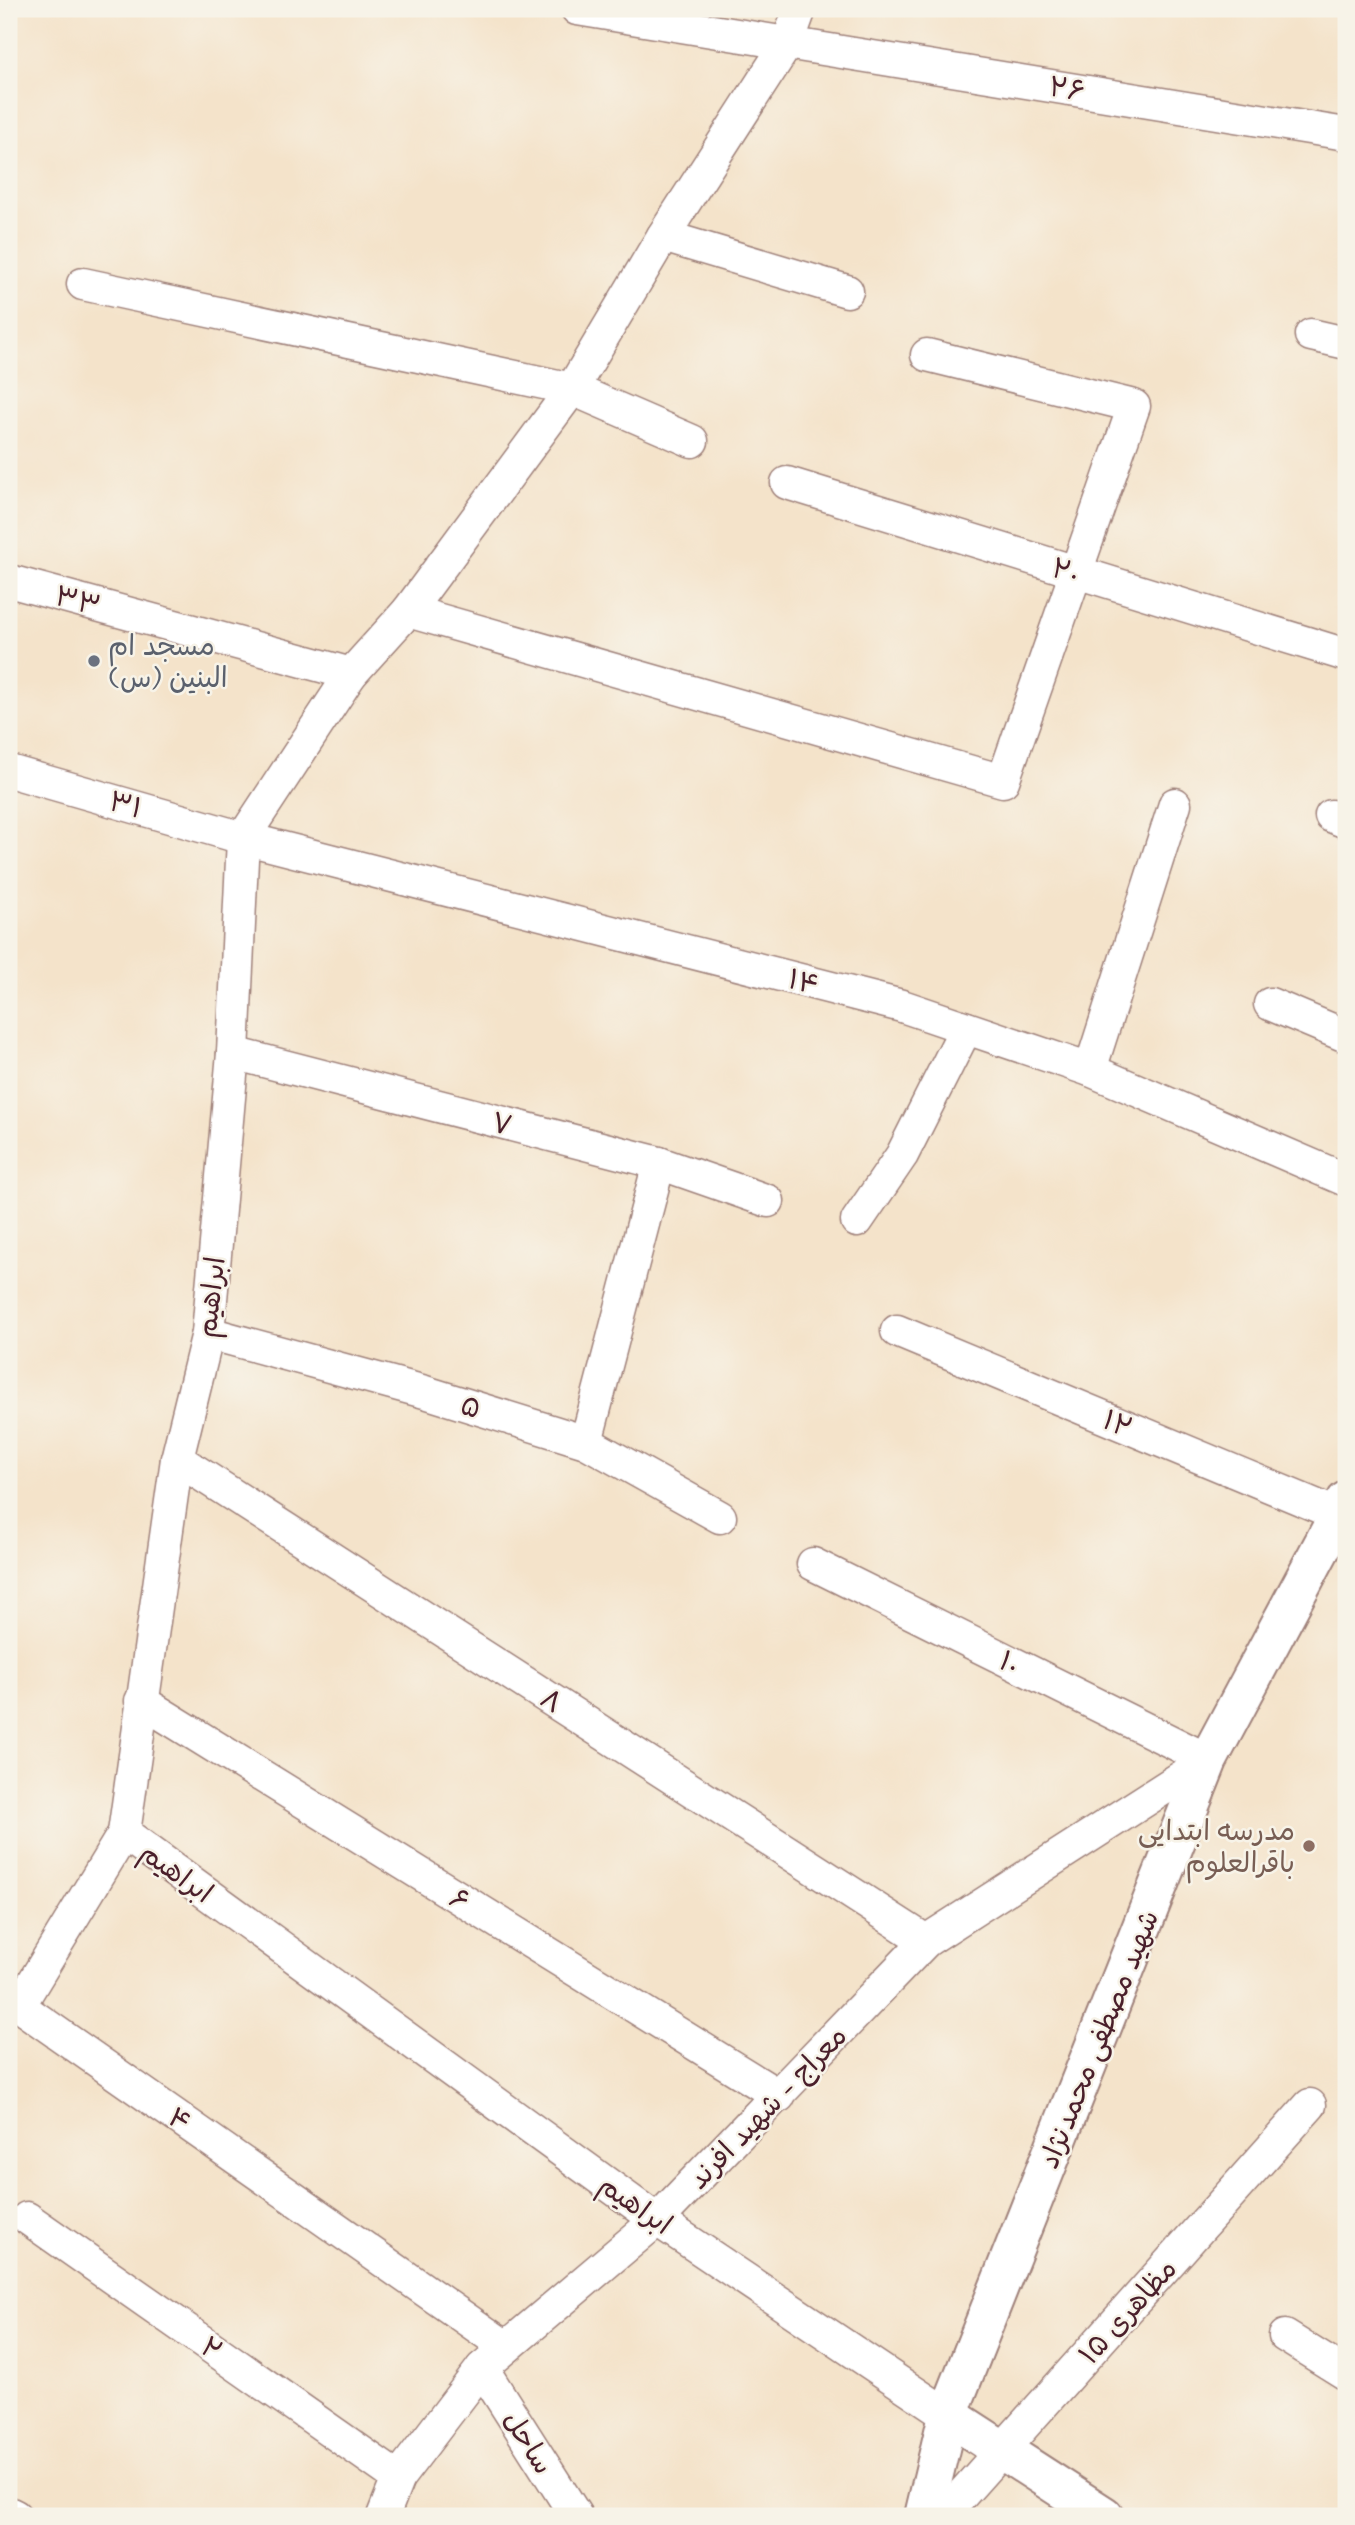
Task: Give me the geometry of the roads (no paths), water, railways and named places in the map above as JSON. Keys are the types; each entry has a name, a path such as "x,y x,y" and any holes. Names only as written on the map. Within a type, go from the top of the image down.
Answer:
{"main road":[{"name":"شهید مصطفی محمدنژاد","path":"924,2516 948,2416 1208,1760 1343,1508"},
{"path":"948,2416 1004,2449 1104,2516"}],"street":[{"name":"۲۶","path":"576,9 1346,134"},
{"path":"243,838 351,674 408,611 572,389 663,236 788,42 800,9"},
{"path":"663,236 847,291"},
{"path":"83,284 572,389 692,441"},
{"path":"1311,335 1346,343"},
{"path":"408,611 1003,781 1134,406 927,355"},
{"name":"۲۰","path":"787,483 1346,655"},
{"name":"۳۳","path":"9,581 351,674"},
{"name":"۳۱","path":"9,771 243,838"},
{"path":"1090,1070 1175,804"},
{"name":"۱۴","path":"243,838 889,1003 1090,1070 1346,1180"},
{"name":"ابراهیم","path":"243,838 233,1053 208,1333 177,1459 124,1833 657,2220 948,2416"},
{"path":"1270,1004 1346,1036"},
{"path":"857,1221 902,1155 966,1028"},
{"name":"۷","path":"233,1053 659,1163 768,1201"},
{"path":"586,1442 659,1163"},
{"name":"۱۲","path":"897,1331 1343,1508"},
{"name":"۵","path":"208,1333 425,1392 586,1442 720,1517"},
{"name":"۸","path":"177,1459 926,1941"},
{"name":"۱۰","path":"813,1564 1208,1760"},
{"name":"۶","path":"141,1701 779,2096"},
{"name":"معراج - شهید افرند","path":"383,2516 398,2478 482,2368 657,2220 926,1941 1208,1760"},
{"name":"۴","path":"124,1833 19,2006 506,2347"},
{"name":"۱۵ مظاهری","path":"943,2516 1310,2105"},
{"name":"۲","path":"27,2218 398,2478"},
{"path":"1285,2336 1346,2374"},
{"name":"ساحل","path":"482,2368 576,2516"},
{"path":"9,2513 15,2516"}],"place":[{"name":"مسجد ام البنین (س)","path":"94,661"},
{"name":"مدرسه ابتدایی باقرالعلوم","path":"1309,1846"}]}
